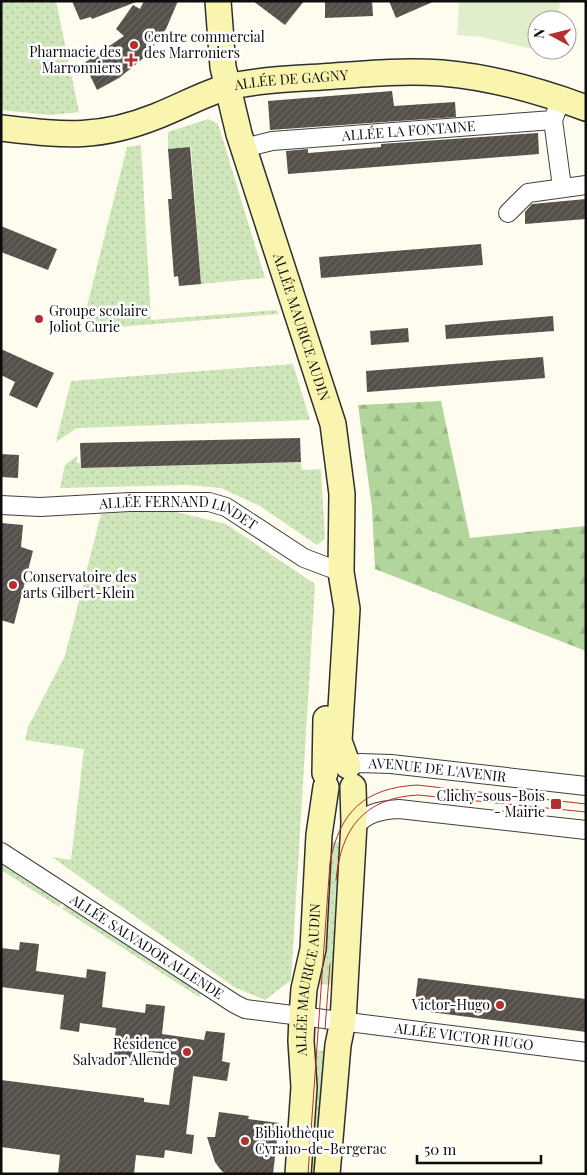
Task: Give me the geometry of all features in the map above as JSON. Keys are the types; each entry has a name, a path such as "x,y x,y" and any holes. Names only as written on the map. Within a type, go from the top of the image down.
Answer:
{"street":[{"name":"ALLÉE MAURICE AUDIN","path":"218,1 222,67 227,88 244,148 333,424 342,494 341,572 333,608 325,740 342,784 354,829 343,1021 338,1045 327,1174"},
{"name":"ALLÉE DE GAGNY","path":"1,128 61,135 97,134 157,116 227,88 285,79 419,72 469,77 557,110 586,108"},
{"name":"ALLÉE LA FONTAINE","path":"244,148 272,141 557,110"},
{"path":"557,110 562,187"},
{"path":"508,213 528,193 586,185"},
{"name":"ALLÉE FERNAND LINDET","path":"1,505 40,507 140,502 209,502 226,507 304,558 341,572"},
{"name":"AVENUE DE L'AVENIR","path":"342,784 360,763 391,764 586,786"},
{"name":"ALLÉE MAURICE AUDIN","path":"298,1174 304,1087 301,1041 302,1016 304,989 313,949 319,835 342,784"},
{"path":"342,784 375,812"},
{"path":"354,829 358,822 375,812 399,808 586,830"},
{"name":"ALLÉE SALVADOR ALLENDE","path":"1,852 235,1004 254,1011 343,1021"},
{"name":"ALLÉE VICTOR HUGO","path":"343,1021 586,1052"}],"green space":[{"path":"56,1 79,112 50,115 1,110 1,2"},
{"path":"459,1 560,1 559,10 527,10 527,48 482,37 457,35"},
{"path":"208,119 218,124 265,278 201,284 191,147 168,149 168,132"},
{"path":"141,145 151,320 277,310 278,314 81,330 127,147"},
{"path":"293,364 310,420 77,428 56,442 71,381"},
{"path":"441,401 470,538 586,526 586,651 375,569 372,508 358,405"},
{"path":"77,456 77,463 80,463 81,468 301,462 302,470 321,469 325,539 317,545 260,506 221,488 187,485 60,488 65,465"},
{"path":"168,510 226,524 315,584 291,980 265,1000 234,987 52,857 71,860 84,749 25,740 28,727 65,656 101,514"},
{"path":"325,841 346,843 337,985 312,984"},
{"path":"1,864 62,903 59,907 1,870"},
{"path":"65,905 201,993 199,997 62,909"},
{"path":"308,1050 332,1051 320,1174 303,1174"}],"building":[{"path":"72,1 136,2 92,19 91,17 80,20"},
{"name":"Centre commercial des Marroniers","path":"144,1 178,1 166,29 146,56 119,78 97,90 84,63 124,36 116,29 133,5 140,9"},
{"path":"253,1 304,1 285,25"},
{"path":"325,1 372,1 373,16 325,18"},
{"path":"389,1 435,1 396,18"},
{"path":"392,91 394,106 455,102 456,117 270,130 268,101"},
{"path":"538,133 539,154 288,174 286,151 308,149 308,153 381,147 381,144"},
{"path":"190,147 201,284 179,286 178,276 174,277 168,199 172,199 168,149"},
{"path":"586,199 586,219 525,224 525,212 532,204"},
{"path":"1,226 57,249 48,270 1,252"},
{"path":"481,244 483,265 321,278 319,257"},
{"path":"553,316 554,331 446,339 445,325"},
{"path":"408,328 409,342 371,345 370,331"},
{"path":"1,349 54,373 37,408 9,395 15,382 1,375"},
{"path":"543,357 545,378 367,392 366,371"},
{"path":"300,438 301,462 81,468 80,443"},
{"path":"1,454 19,455 18,478 1,477"},
{"name":"Conservatoire des arts Gilbert-Klein","path":"1,523 23,525 21,547 33,551 14,624 1,620"},
{"path":"20,942 39,944 36,971 86,978 87,969 106,972 102,1007 145,1013 146,1004 165,1006 162,1034 204,1040 206,1031 225,1033 222,1061 230,1063 227,1081 193,1076 186,1134 194,1135 192,1154 165,1150 164,1158 136,1155 134,1174 58,1174 60,1155 1,1147 1,1080 144,1098 144,1102 169,1105 176,1055 133,1050 131,1058 113,1056 116,1028 80,1023 79,1032 60,1029 64,995 1,987 1,948 19,950"},
{"name":"Victor-Hugo","path":"418,978 586,999 586,1032 414,1010"},
{"name":"Bibliothèque Cyrano-de-Bergerac","path":"219,1112 249,1116 248,1119 279,1123 273,1174 225,1174 220,1169 215,1162 207,1137 215,1137"}],"tram line":[{"path":"308,1174 330,862 334,844 348,816 369,797 383,791 417,785 586,804"},
{"path":"336,880 343,845 359,819 383,802 399,797 418,795 586,812"},
{"path":"325,1029 330,964"}],"place":[{"name":"Centre commercial des Marroniers","path":"134,45"},
{"name":"Pharmacie des Marronniers","path":"131,60"},
{"name":"Groupe scolaire Joliot Curie","path":"39,319"},
{"name":"Conservatoire des arts Gilbert-Klein","path":"13,585"},
{"name":"Clichy-sous-Bois - Mairie","path":"556,804"},
{"name":"Victor-Hugo","path":"500,1005"},
{"name":"Résidence Salvador Allende","path":"187,1052"},
{"name":"Bibliothèque Cyrano-de-Bergerac","path":"245,1141"}]}
